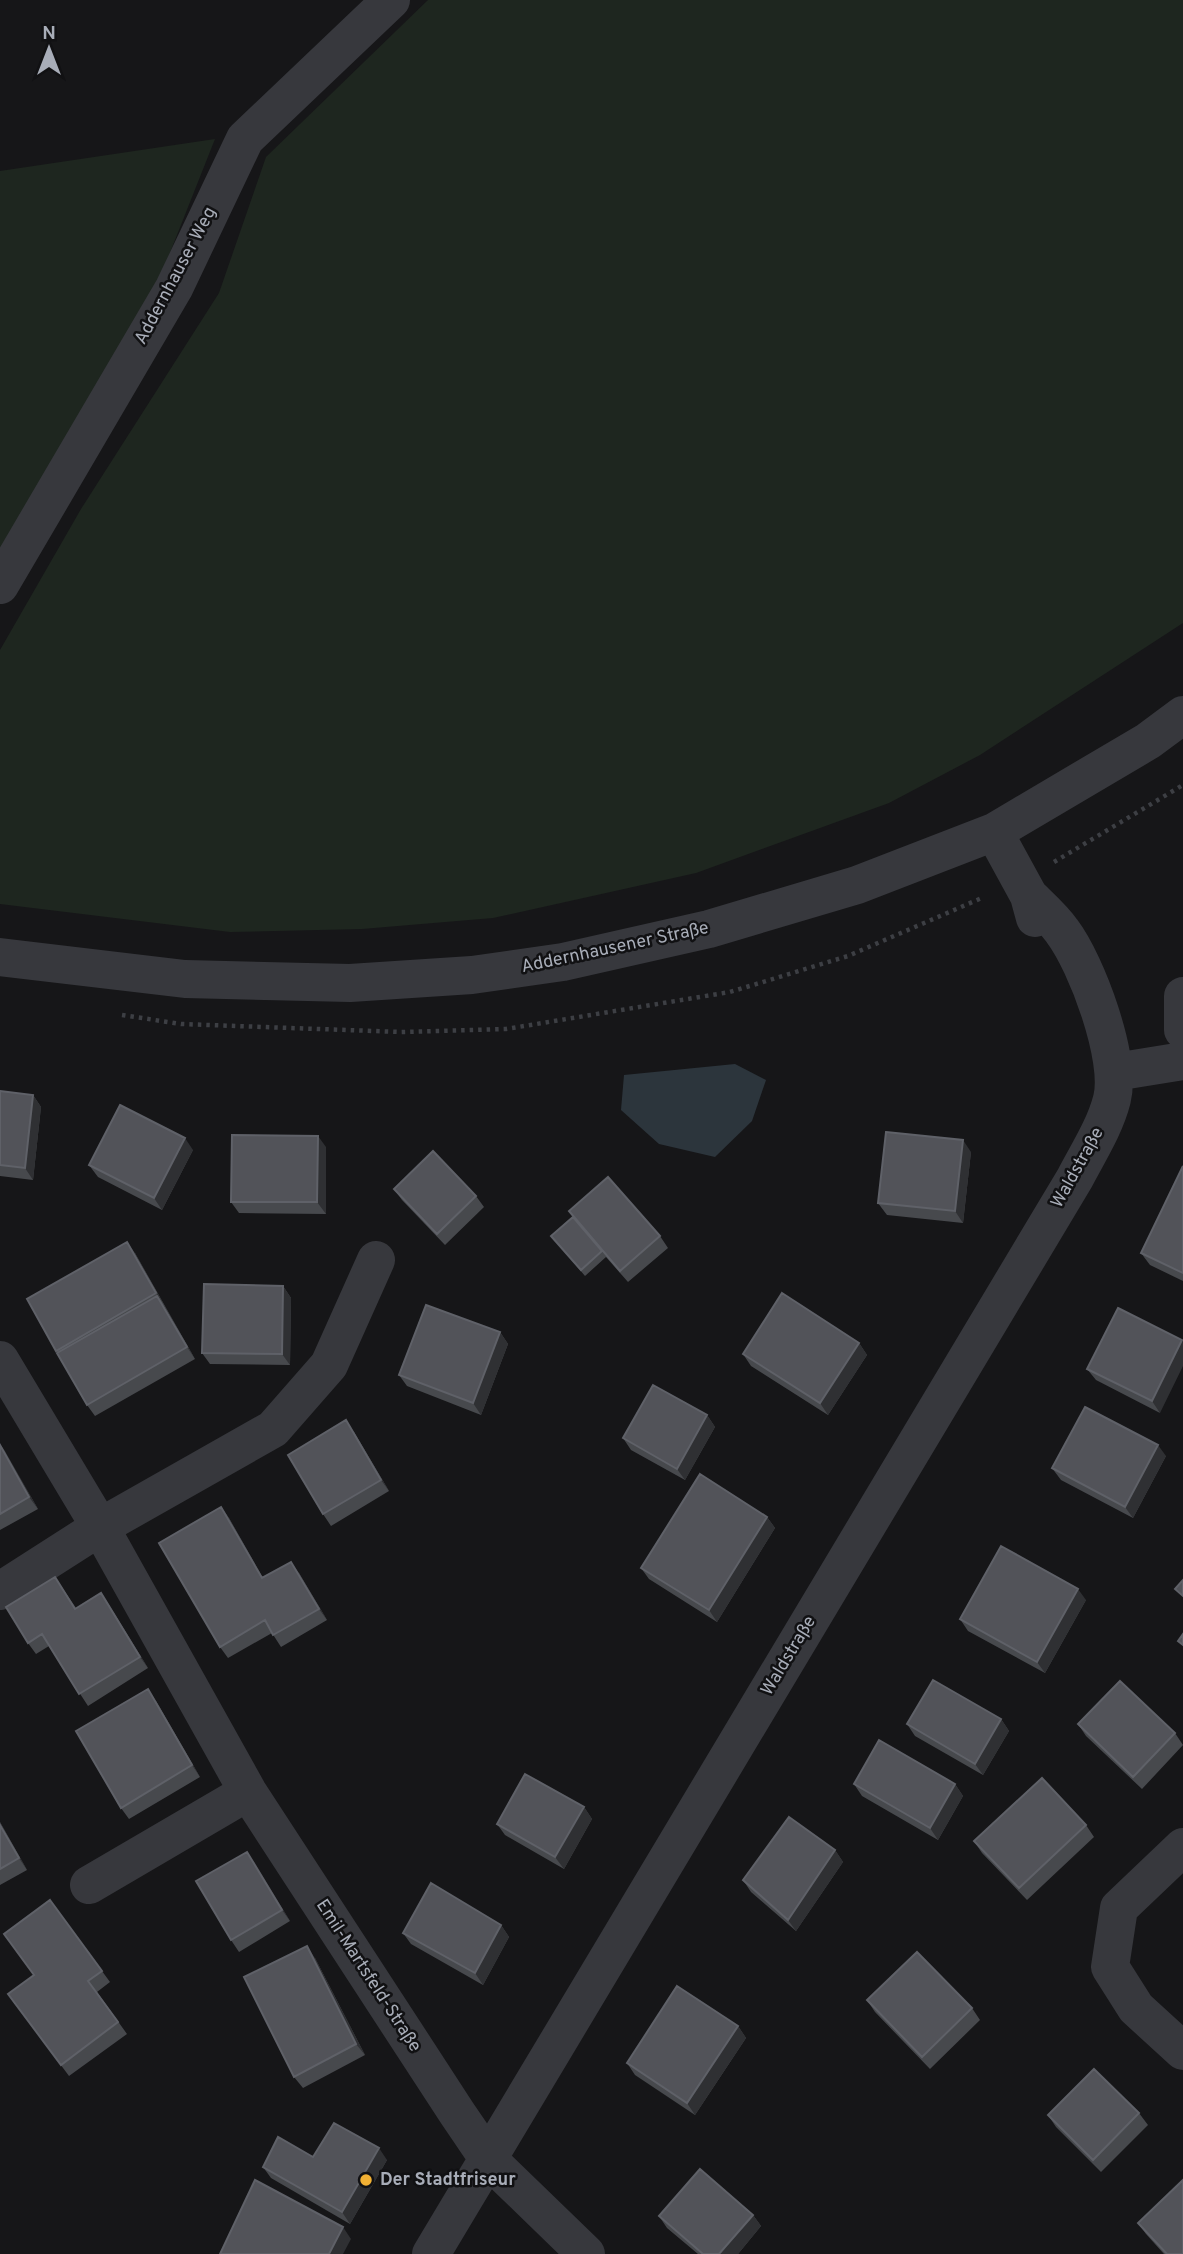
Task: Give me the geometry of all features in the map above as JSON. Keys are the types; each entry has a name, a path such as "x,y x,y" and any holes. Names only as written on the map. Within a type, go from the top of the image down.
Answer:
{"street":[{"name":"Addernhauser Weg","path":"0,585 174,288 245,139 391,0"},
{"name":"Addernhausener Straße","path":"0,957 185,979 351,983 472,975 563,962 709,929 857,885 995,832 1147,741 1183,715"},
{"name":"Waldstraße","path":"431,2254 1075,1178 1108,1111 1112,1060 1096,997 1063,931 1025,888 995,832"},
{"path":"1183,996 1183,1030"},
{"path":"1112,1060 1183,1061"},
{"path":"0,1591 100,1527 273,1429 329,1365 376,1260"},
{"name":"Emil-Martsfeld-Straße","path":"0,1360 100,1527 248,1791 489,2160 586,2254"},
{"path":"89,1885 248,1791"},
{"path":"1183,1847 1119,1908 1111,1967 1136,2008 1183,2051"}],"path":[{"path":"1025,888 1183,785"}],"shaded area":[{"path":"428,0 1183,0 1183,623 980,755 889,803 696,873 493,918 362,929 230,932 0,904 0,650 81,509 219,293 266,157"},
{"path":"215,139 152,298 0,552 0,171"},
{"path":"735,1064 766,1080 752,1121 715,1157 659,1144 621,1110 624,1075"}],"building":[{"path":"0,1091 33,1095 25,1168 0,1165"},
{"path":"120,1105 185,1138 154,1198 89,1165"},
{"path":"886,1132 963,1140 955,1211 878,1203"},
{"path":"232,1135 318,1136 317,1202 231,1202"},
{"path":"433,1151 476,1196 437,1234 394,1189"},
{"path":"1183,1166 1183,1273 1141,1253"},
{"path":"608,1177 660,1236 620,1271 569,1211"},
{"path":"573,1217 602,1251 581,1270 551,1236"},
{"path":"127,1242 156,1293 56,1351 27,1299"},
{"path":"204,1284 283,1286 282,1354 202,1353"},
{"path":"782,1293 859,1343 820,1403 743,1354"},
{"path":"157,1296 187,1347 87,1405 57,1353"},
{"path":"426,1305 500,1332 473,1403 399,1375"},
{"path":"1118,1308 1182,1340 1152,1401 1087,1369"},
{"path":"653,1385 707,1415 677,1469 623,1438"},
{"path":"1085,1407 1158,1445 1125,1507 1052,1468"},
{"path":"346,1420 381,1480 323,1514 288,1455"},
{"path":"0,1445 29,1497 0,1514"},
{"path":"700,1474 767,1517 709,1610 641,1568"},
{"path":"221,1507 262,1578 291,1562 319,1609 273,1635 265,1620 220,1647 159,1543"},
{"path":"1001,1546 1078,1589 1037,1662 960,1619"},
{"path":"55,1577 75,1609 101,1593 140,1657 79,1694 42,1634 28,1643 6,1607"},
{"path":"1183,1580 1183,1596 1175,1589"},
{"path":"933,1680 1001,1719 975,1764 907,1724"},
{"path":"1120,1681 1175,1733 1133,1777 1078,1724"},
{"path":"148,1689 192,1765 121,1808 76,1731"},
{"path":"879,1740 955,1784 930,1828 854,1784"},
{"path":"525,1774 584,1807 555,1857 497,1824"},
{"path":"1042,1778 1086,1825 1019,1888 974,1841"},
{"path":"789,1817 835,1850 788,1920 743,1880"},
{"path":"0,1825 19,1858 0,1869"},
{"path":"247,1852 282,1910 231,1940 196,1881"},
{"path":"431,1883 501,1925 475,1973 403,1933"},
{"path":"50,1900 102,1971 88,1981 118,2022 61,2065 8,1994 34,1975 4,1934"},
{"path":"307,1946 356,2044 294,2077 244,1977"},
{"path":"917,1952 972,2008 922,2057 867,2000"},
{"path":"677,1986 738,2026 687,2103 627,2063"},
{"path":"1094,2069 1139,2113 1093,2160 1048,2115"},
{"path":"334,2123 379,2148 342,2212 263,2167 278,2137 313,2157"},
{"path":"700,2169 753,2215 719,2254 703,2254 659,2216"},
{"path":"255,2180 343,2227 329,2254 220,2254"},
{"path":"1183,2180 1183,2254 1167,2254 1138,2223"}],"place":[{"name":"Der Stadtfriseur","path":"366,2180"}]}
